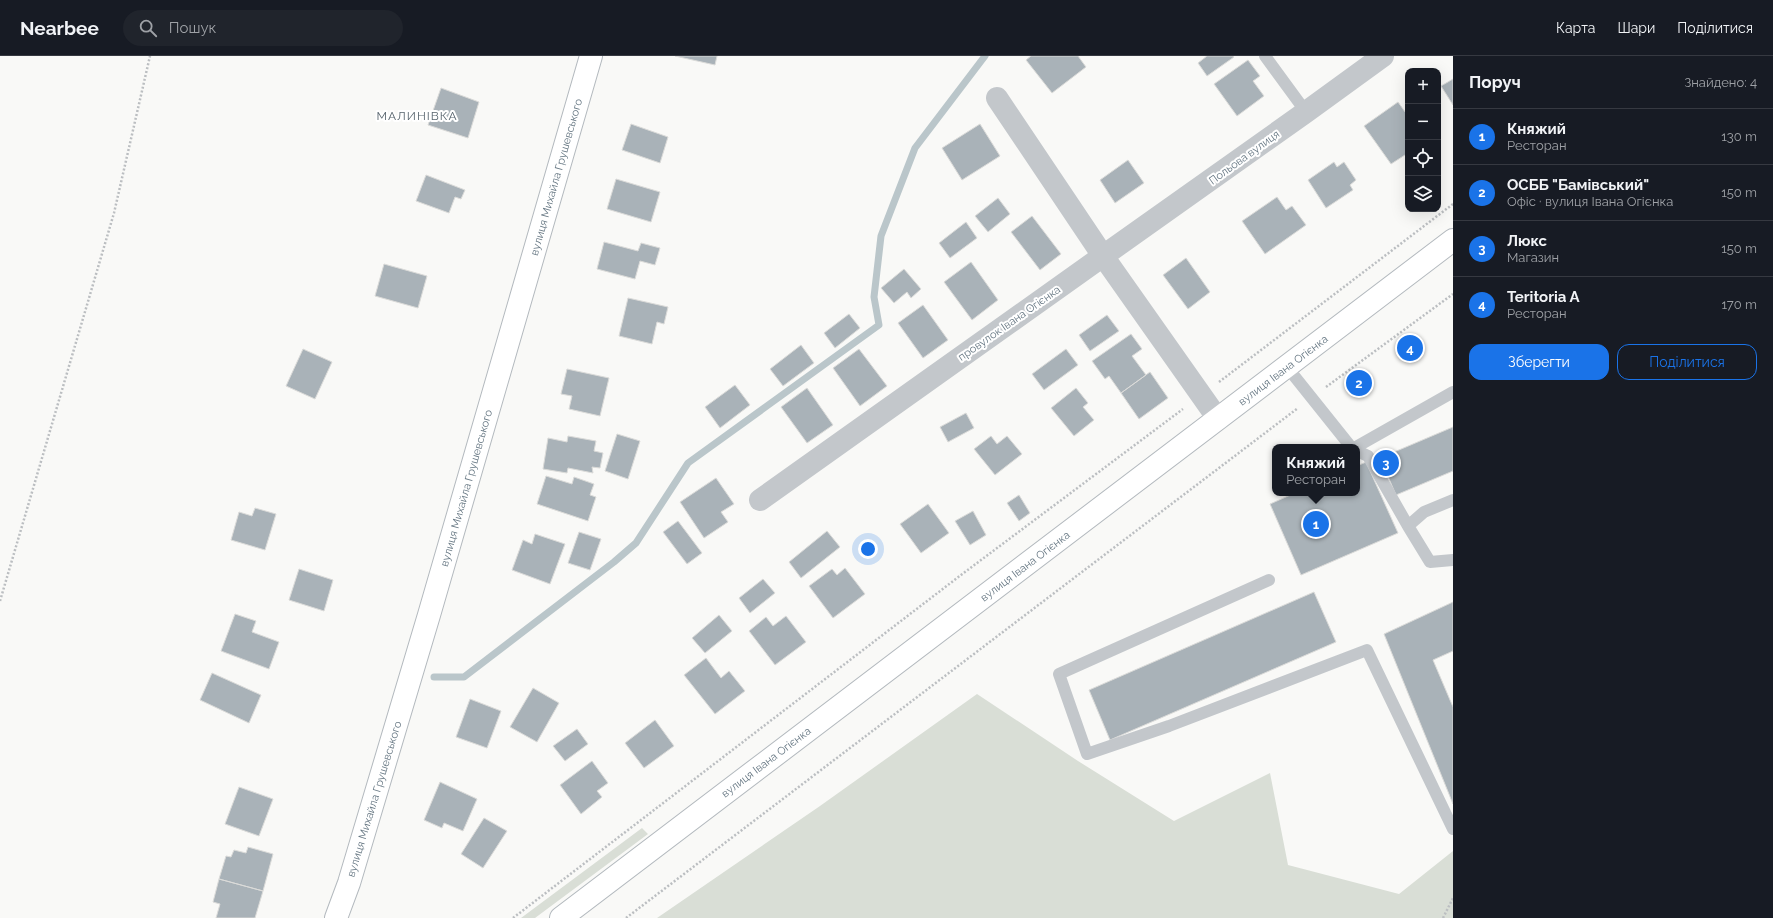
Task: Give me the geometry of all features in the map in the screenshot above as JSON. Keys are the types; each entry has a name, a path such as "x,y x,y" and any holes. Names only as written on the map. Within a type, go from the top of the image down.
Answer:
{"street":[{"name":"вулиця Михайла Грушевського","path":"336,918 349,883 429,616 590,56"},
{"name":"Польова вулиця","path":"1103,256 1383,56"},
{"path":"998,98 1103,256 1218,419"},
{"name":"вулиця Івана Огієнка","path":"596,891 1453,240"},
{"name":"провулок Івана Огієнка","path":"760,500 1103,256"},
{"path":"346,918 349,883"},
{"path":"562,918 596,891"},
{"path":"571,918 596,891"}],"lane":[{"path":"1265,56 1306,112"},
{"path":"1287,366 1349,444"},
{"path":"1360,445 1453,392"},
{"path":"1360,452 1368,456 1430,562 1453,560"},
{"path":"1408,526 1424,512 1453,500"},
{"path":"1269,580 1059,674 1087,754 1169,726 1367,650 1453,829"}],"path":[{"path":"0,601 114,213 150,56"},
{"path":"513,918 961,575 1453,204"},
{"path":"626,918 1312,398 1453,294"},
{"path":"1443,918 1453,898"}],"shaded area":[{"path":"977,694 1078,761 1174,821 1270,773 1288,865 1399,894 1453,851 1453,918 657,918 820,806"},
{"path":"642,828 648,834 535,918 521,918"}],"building":[{"path":"675,56 717,56 715,65"},
{"path":"1031,56 1078,56 1086,67 1052,93 1026,60"},
{"path":"1207,56 1234,57 1207,76 1198,63"},
{"path":"1248,60 1260,76 1253,81 1264,96 1237,116 1214,84"},
{"path":"1453,79 1453,105 1441,86"},
{"path":"441,88 479,102 468,138 428,125"},
{"path":"1398,102 1405,112 1405,155 1391,164 1364,126"},
{"path":"631,124 668,137 660,163 622,150"},
{"path":"980,124 1000,156 962,180 942,148"},
{"path":"1128,160 1144,183 1115,203 1100,180"},
{"path":"1334,162 1337,167 1344,162 1356,180 1350,185 1353,190 1326,208 1308,180"},
{"path":"426,175 465,190 461,199 455,197 449,213 416,201"},
{"path":"616,179 660,192 651,222 607,209"},
{"path":"1277,197 1286,210 1292,206 1306,225 1265,254 1242,221"},
{"path":"998,198 1010,214 988,232 975,216"},
{"path":"1032,216 1061,254 1040,270 1011,232"},
{"path":"966,222 977,238 950,258 939,243"},
{"path":"604,242 638,251 641,243 660,248 655,265 640,261 635,279 597,269"},
{"path":"1186,258 1210,292 1188,309 1163,275"},
{"path":"971,262 998,300 972,320 944,282"},
{"path":"384,264 427,276 418,308 375,296"},
{"path":"904,269 921,289 911,298 907,292 894,303 881,288"},
{"path":"628,298 668,307 664,324 657,322 652,344 619,336"},
{"path":"923,305 948,340 923,358 898,323"},
{"path":"849,314 860,328 835,348 824,333"},
{"path":"1107,315 1119,331 1090,351 1079,335"},
{"path":"1131,334 1142,349 1132,356 1146,375 1121,393 1109,376 1105,379 1092,361"},
{"path":"801,345 814,363 783,386 770,369"},
{"path":"303,349 332,362 315,399 286,386"},
{"path":"859,349 887,386 860,406 833,368"},
{"path":"1066,349 1078,365 1044,390 1032,374"},
{"path":"567,369 609,378 600,416 569,409 572,396 561,394"},
{"path":"1361,369 1372,385 1357,396 1346,380"},
{"path":"1150,372 1168,398 1139,419 1121,393"},
{"path":"735,385 750,405 720,428 705,407"},
{"path":"807,388 833,425 807,443 781,407"},
{"path":"1076,388 1088,403 1083,407 1094,420 1074,436 1051,408"},
{"path":"966,413 974,428 948,442 940,427"},
{"path":"1453,427 1453,471 1396,495 1380,458"},
{"path":"617,434 640,441 628,479 605,471"},
{"path":"568,436 596,441 594,451 603,453 600,468 592,467 593,473 568,468 567,473 543,469 548,438 567,442"},
{"path":"991,436 997,444 1007,436 1022,454 995,475 974,449"},
{"path":"1366,462 1398,533 1301,575 1270,504 1288,496 1360,496 1360,465"},
{"path":"546,476 572,484 574,477 594,484 590,495 596,497 588,521 537,504"},
{"path":"716,478 734,504 721,512 728,522 704,538 680,502"},
{"path":"1019,495 1030,513 1019,521 1007,503"},
{"path":"928,504 949,533 921,553 900,524"},
{"path":"255,508 276,514 265,550 231,540 239,512 252,516"},
{"path":"973,511 986,535 970,545 955,521"},
{"path":"678,521 702,553 687,564 663,532"},
{"path":"827,531 840,547 801,578 789,562"},
{"path":"579,532 601,539 590,570 568,563"},
{"path":"535,534 565,544 550,584 512,570 523,540 532,544"},
{"path":"845,568 865,594 833,618 809,586 832,569 837,575"},
{"path":"299,569 333,580 324,611 289,600"},
{"path":"763,579 775,593 750,613 739,598"},
{"path":"1314,592 1336,642 1110,740 1089,690"},
{"path":"1453,602 1453,651 1433,660 1453,707 1453,804 1384,634"},
{"path":"235,614 256,621 252,632 279,642 269,669 221,651"},
{"path":"719,615 732,631 705,653 692,638"},
{"path":"786,616 806,642 775,665 749,631 766,617 773,626"},
{"path":"706,658 721,678 729,671 745,691 715,714 684,675"},
{"path":"212,673 261,695 249,723 200,700"},
{"path":"533,688 559,703 537,742 510,727"},
{"path":"470,699 501,711 487,748 456,737"},
{"path":"655,720 674,746 644,768 625,743"},
{"path":"577,729 588,744 565,761 553,746"},
{"path":"592,761 608,783 597,791 602,797 581,814 560,785"},
{"path":"440,782 477,799 463,831 444,823 442,828 424,820"},
{"path":"239,787 273,799 259,836 225,824"},
{"path":"484,818 507,831 483,868 461,854"},
{"path":"248,847 273,854 263,891 219,879 226,856 231,857 234,850 246,853"},
{"path":"219,879 263,891 255,918 216,918 220,904 213,902"}],"waterway":[{"path":"434,677 464,677 614,562 636,543 688,463 879,325 874,297 881,236 915,148 985,56"}],"place":[{"name":"Teritoria A","path":"1410,348"},
{"name":"ОСББ \"Бамівський\"","path":"1359,383"},
{"name":"Люкс","path":"1386,463"},
{"name":"Княжий","path":"1316,524"}],"district":[{"name":"МАЛИНІВКА","path":"417,116"}]}
